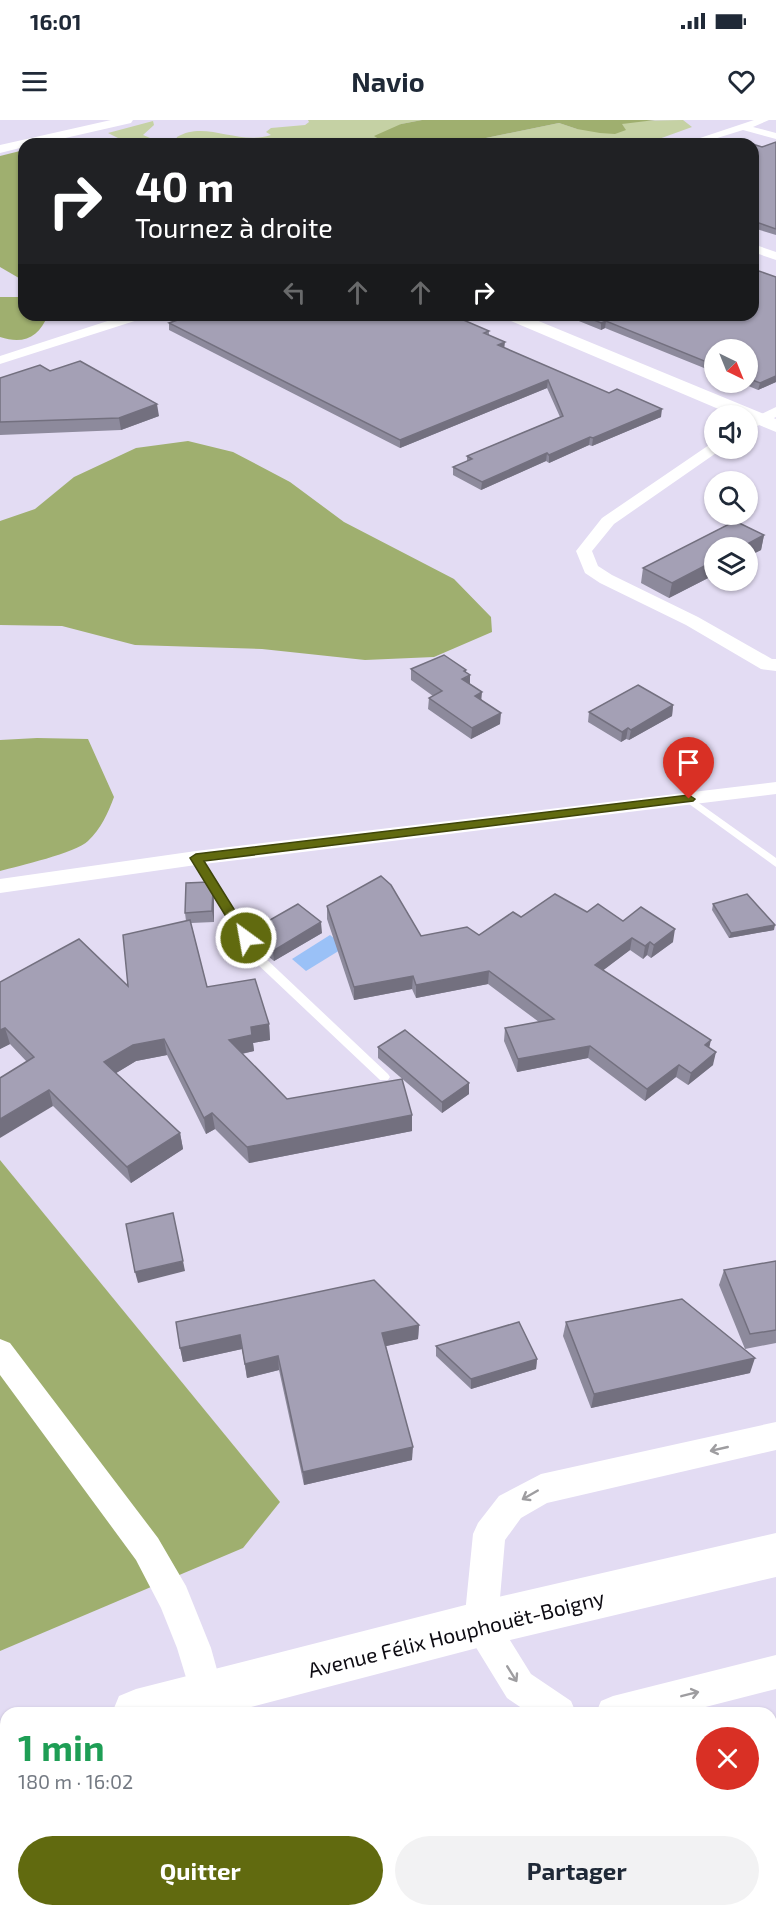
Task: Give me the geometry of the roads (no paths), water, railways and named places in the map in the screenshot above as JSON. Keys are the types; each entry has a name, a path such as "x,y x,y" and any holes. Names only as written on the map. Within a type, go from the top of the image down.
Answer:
{"highway":[{"name":"Avenue Félix Houphouët-Boigny","path":"183,1707 206,1704 481,1624 776,1555"}],"street":[{"path":"48,138 127,120"},
{"path":"720,120 776,136"},
{"path":"707,138 764,120"},
{"path":"54,124 87,138"},
{"path":"0,149 18,145"},
{"path":"759,250 776,256"},
{"path":"0,360 120,321"},
{"path":"524,321 712,405"},
{"path":"758,420 776,411"},
{"path":"758,424 776,426"},
{"path":"704,455 608,521 584,551 591,569 606,579 692,621 768,665 776,665"},
{"path":"0,886 196,858 776,788"},
{"path":"0,1352 147,1548 174,1598 194,1648 206,1704"},
{"path":"550,1707 519,1686 481,1624 489,1534 510,1507 541,1489 776,1436"},
{"path":"637,1707 776,1672"}],"lane":[{"path":"689,799 776,863"},
{"path":"196,858 258,958 384,1077"}],"water":[{"path":"330,935 345,947 306,971 292,959"}]}
